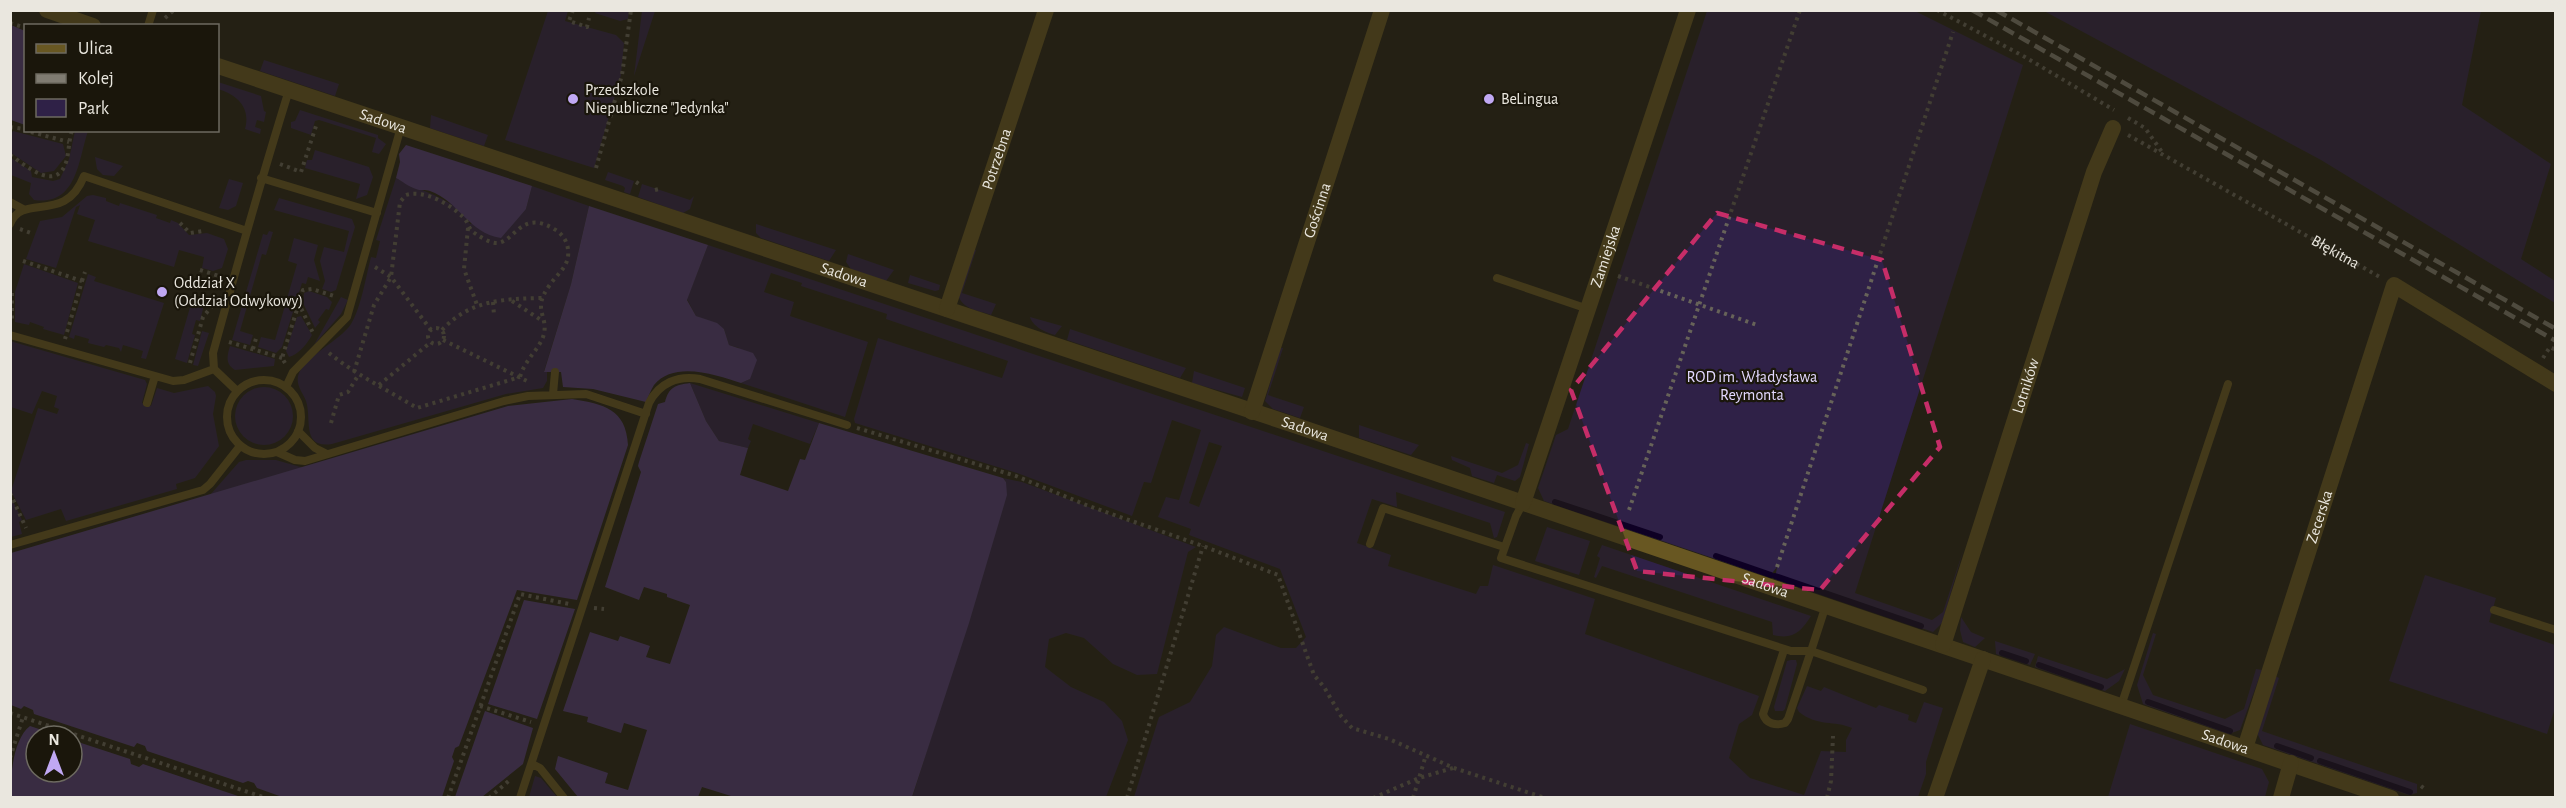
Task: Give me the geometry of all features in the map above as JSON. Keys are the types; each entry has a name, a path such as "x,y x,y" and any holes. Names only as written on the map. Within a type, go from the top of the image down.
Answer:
{"street":[{"path":"47,10 87,24"},
{"name":"Potrzebna","path":"947,309 1046,10"},
{"name":"Gościnna","path":"1252,412 1382,10"},
{"name":"Zamiejska","path":"1523,503 1688,10"},
{"name":"Sadowa","path":"219,66 1826,605 2391,798"},
{"name":"Lotników","path":"1943,645 2094,172 2113,128"},
{"path":"2394,285 2556,384"},
{"name":"Zecerska","path":"2245,748 2394,285"},
{"path":"1935,798 1983,659"},
{"path":"2281,798 2290,763"}],"lane":[{"path":"237,391 214,369 213,353 261,178 289,90"},
{"path":"286,387 294,372 348,317 401,127"},
{"path":"10,224 17,213 23,209 60,205 77,189 84,176 247,231"},
{"path":"261,178 377,213"},
{"path":"10,202 23,209"},
{"path":"1497,278 1588,309"},
{"path":"10,335 178,381 214,369"},
{"path":"553,394 555,372"},
{"path":"147,403 155,376"},
{"path":"520,798 653,397 664,385 679,378 691,377 847,424"},
{"path":"277,452 289,444 298,431 300,422 298,402 286,387 266,380 245,384 231,399 226,419 233,438 240,446 258,453 277,452 301,460 504,401 553,394 593,396 646,414"},
{"path":"2121,706 2228,384"},
{"path":"298,431 315,448 327,454"},
{"path":"10,545 202,490 210,484 240,446"},
{"path":"1523,503 1501,558 1784,650 1810,651 1923,690"},
{"path":"1370,544 1383,508 1504,547"},
{"path":"1784,650 1763,714 1766,720 1774,725 1782,724 1788,719 1826,605"},
{"path":"2494,610 2556,630"},
{"path":"530,768 540,768 564,798"}],"path":[{"path":"573,10 569,21 587,27 589,18"},
{"path":"596,168 622,75 631,10"},
{"path":"1629,510 1800,10"},
{"path":"1937,10 2025,57 2145,128 2163,152"},
{"path":"1777,567 1953,32"},
{"path":"279,164 301,172 317,123"},
{"name":"Błękitna","path":"2113,128 2163,152 2394,285"},
{"path":"34,132 69,142"},
{"path":"10,156 40,175 54,176 60,173 66,162 72,132"},
{"path":"331,423 339,396 348,392 357,373 374,305 391,277 399,206 406,195 420,193 434,198 465,218 468,228 464,269 477,305"},
{"path":"178,220 186,232 207,230"},
{"path":"468,228 481,237 497,243 522,226 533,223 548,226 560,233 568,248 568,258 542,298 540,306 544,326 541,341 526,361 520,377"},
{"path":"23,261 82,281"},
{"path":"364,262 391,277 431,330"},
{"path":"201,270 222,277"},
{"path":"65,340 85,272"},
{"path":"1618,276 1757,325"},
{"path":"286,365 282,357 301,292 306,289 337,297"},
{"path":"12,295 12,324"},
{"path":"442,330 459,314 477,305 542,298"},
{"path":"511,301 542,321"},
{"path":"298,302 315,336"},
{"path":"493,302 494,315"},
{"path":"190,364 203,317 212,306"},
{"path":"430,342 428,335 431,330 438,328 442,330"},
{"path":"430,342 438,344 443,340 442,330"},
{"path":"254,349 257,335"},
{"path":"443,340 520,377"},
{"path":"228,342 282,357"},
{"path":"379,385 430,342"},
{"path":"320,346 357,373 417,408 520,377"},
{"path":"2546,352 2550,347 2556,350"},
{"path":"847,424 1016,476 1086,506 1203,546 1278,575 1314,675 1341,716 1352,728 1389,739 1454,768 1545,798"},
{"path":"10,493 24,520 30,540"},
{"path":"1127,798 1203,546"},
{"path":"448,798 520,594 604,609"},
{"path":"480,706 544,727"},
{"path":"10,713 266,798"},
{"path":"10,758 23,717"},
{"path":"1827,798 1831,782 1833,736"},
{"path":"1413,798 1426,755"},
{"path":"489,798 522,770 530,768"},
{"path":"1373,798 1419,778 1454,768"}],"highlighted area":[{"path":"1717,213 1882,260 1940,447 1820,590 1637,571 1571,390"}],"green space":[{"name":"Przedszkole Niepubliczne \"Jedynka\"","path":"548,11 568,11 565,21 616,35 624,43 621,75 594,168 505,140"},
{"path":"596,11 629,11 628,19 620,21 595,13"},
{"path":"642,11 655,11 634,76"},
{"name":"ROD im. Władysława Reymonta","path":"1707,11 1915,11 2023,65 1855,593 1932,620 1943,612 1964,548 1942,623 1933,632 1775,579 1777,567 1769,577 1544,501 1538,488 1556,435 1568,429"},
{"path":"2044,11 2481,11 2462,105 2551,164 2521,259 2555,281 2555,303 2321,160"},
{"path":"264,60 339,84 335,96 260,71"},
{"path":"219,82 261,96 266,112 264,122 257,120 255,127 261,129 260,134 245,129 244,108 231,95 219,89"},
{"path":"300,110 378,135 378,138 386,144 379,154 372,152 376,138 319,120 315,121 311,135 291,128 291,122 295,121"},
{"path":"431,115 488,135 484,146 430,128"},
{"path":"13,131 63,144 66,156 54,171 41,173 11,153"},
{"path":"75,132 88,132 73,179 59,196 48,200 34,200 29,194 31,183 11,175 11,158 31,171 32,177 53,181 60,179 69,159"},
{"path":"315,150 369,167 373,177 367,195 356,199 360,184 305,168 307,160 312,160"},
{"path":"95,157 123,166 114,176 103,175 97,169"},
{"path":"608,172 634,181 630,194 624,192 623,186 605,180"},
{"path":"396,178 437,196 457,208 470,224 526,209 532,186 589,206 571,284 544,371 547,372 547,381 543,388 506,394 332,444 322,444 316,442 312,437 308,408 299,386 298,376 307,362 346,330 355,317 371,257 376,258 380,241 376,240"},
{"path":"229,179 243,183 236,206 228,210 219,208"},
{"path":"642,184 690,200 694,196 690,209 683,213 638,197"},
{"path":"87,196 106,198 106,201 119,206 120,203 157,215 156,218 170,223 171,220 178,223 189,235 207,233 224,239 228,249 222,268 213,271 202,268 204,257 179,250 174,267 88,241 95,220 77,214 80,205 76,207 56,268 26,259 40,221 62,217"},
{"path":"279,198 352,219 355,227 336,290 331,292 322,289 325,281 320,261 324,247 344,252 349,231 274,210"},
{"path":"756,224 836,250 829,261 761,238 756,233"},
{"path":"269,231 273,232 266,255 262,254 240,331 253,335 250,345 232,340 263,234 267,235"},
{"path":"294,238 318,245 314,260 320,281 308,277 306,284 302,283 282,347 276,353 258,347 261,337 275,340 297,264 288,261"},
{"path":"708,245 1505,512 1497,537 1494,538 1490,523 1396,492 1397,507 1372,499 1357,543 1391,555 1388,566 1476,594 1480,586 1488,586 1493,565 1595,599 1585,634 1759,696 1752,715 1739,724 1729,758 1750,778 1804,795 1821,751 1846,752 1846,740 1852,728 1819,722 1799,712 1797,708 1807,686 1821,691 1824,687 1876,708 1879,705 1909,715 1908,720 1916,723 1924,702 1943,708 1918,797 1134,797 1159,717 1190,702 1212,666 1216,635 1224,627 1281,648 1296,648 1306,637 1280,569 1189,535 1191,529 1158,517 1166,497 1179,500 1201,430 1172,420 1151,483 1144,482 1132,516 1017,473 855,423 854,419 878,338 1002,378 1008,361 886,319 887,314 801,286 802,283 771,273 764,292 794,302 790,316 868,342 845,417 741,383 750,379 739,348 729,345 724,329 696,316 687,299","holes":["1209,442 1222,446 1199,507 1189,503"]},
{"path":"971,248 976,250 962,293 996,304 991,315 967,307 958,295"},
{"path":"848,254 894,270 886,281 851,269 846,262"},
{"path":"24,264 78,283 64,335 43,329 44,327 30,322 29,325 15,322 15,292"},
{"path":"88,274 96,277 94,281 164,303 146,359 141,358 143,351 123,345 121,352 119,348 88,343 89,339 75,335 74,339 69,337"},
{"path":"910,275 940,285 939,290 935,291 908,283"},
{"path":"309,291 327,297 332,302 329,310 326,309 318,320 320,322 315,328 303,303 304,293"},
{"path":"193,297 205,301 200,321 196,320 192,334 195,335 187,363 175,359"},
{"path":"341,297 348,300 341,314 314,345"},
{"path":"301,316 312,335 302,349 289,357 286,351 297,317"},
{"path":"1030,317 1062,326 1055,335 1051,334 1036,326"},
{"path":"1070,329 1186,368 1180,378 1067,340"},
{"path":"202,331 209,333 198,366 193,365"},
{"path":"10,341 145,380 147,384 142,403 151,406 157,388 174,393 208,386 216,396 213,414 219,446 195,478 176,484 177,489 66,521 61,509 26,520 11,491 38,408 57,414 59,409 54,407 57,396 42,391 32,414 11,407"},
{"path":"230,346 275,359 274,366 235,370 228,360"},
{"path":"1280,348 1283,348 1268,395 1304,407 1300,418 1273,409 1265,401"},
{"path":"1194,371 1245,388 1242,397 1192,383"},
{"path":"690,383 819,423 810,444 753,424 748,439 751,441 748,448 719,441 706,421"},
{"path":"258,387 270,387 285,395 293,410 293,422 285,437 270,445 258,445 243,437 235,422 235,410 243,395"},
{"path":"1359,425 1419,445 1411,455 1359,438"},
{"path":"1526,443 1529,444 1520,477 1515,481 1497,475 1494,483 1472,476 1470,468 1452,460 1451,456 1502,473 1518,465"},
{"path":"276,460 304,468 210,495 239,462"},
{"path":"1003,478 1022,482 1196,547 1188,552 1157,674 1137,675 1113,664 1084,638 1066,633 1049,639 1045,667 1071,687 1104,702 1122,721 1128,740 1106,797 912,798 967,624 1006,482"},
{"path":"11,497 22,520 19,522 22,534 11,537"},
{"path":"1547,527 1590,541 1579,575 1535,561"},
{"path":"1602,545 1811,616 1796,633 1786,636 1773,635 1772,622 1602,566 1596,578 1594,577 1600,558 1597,556"},
{"path":"2425,575 2496,598 2489,622 2555,645 2555,708 2547,734 2389,681"},
{"path":"1961,617 1971,632 1985,638 1975,647 1963,642 1960,630"},
{"path":"2153,633 2156,634 2143,675 2153,695 2225,719 2244,709 2256,669 2262,670 2240,730 2229,734 2143,704 2137,685"},
{"path":"1995,641 2035,654 2030,665 1996,654"},
{"path":"2038,656 2107,679 2125,669 2119,681 2105,691 2035,667"},
{"path":"1796,660 1797,664 1785,709 1775,711 1774,707 1787,661"},
{"path":"2275,676 2279,678 2262,731 2417,784 2417,793 2409,795 2263,745 2257,733"},
{"path":"2130,724 2262,769 2269,782 2265,797 2108,797"},
{"path":"535,776 541,778 557,797 529,797"}],"shaded area":[{"path":"11,25 24,31 24,125 11,120"},
{"path":"406,145 532,186 526,209 501,238 480,230 440,196 428,190 413,188 396,178 400,162 399,154"},
{"path":"589,206 708,245 687,300 696,316 717,323 724,329 729,345 753,353 757,360 750,379 741,383 720,376 696,372 673,373 662,377 654,385 646,402 593,389 563,387 561,372 544,372 571,284"},
{"path":"690,383 706,421 719,441 748,448 740,475 788,491 800,459 805,460 819,423 1003,478 1006,482 1007,495 969,623 912,797 731,797 702,787 698,797 578,797 555,769 558,756 608,773 605,783 628,790 647,730 624,723 621,733 587,722 588,717 563,711 590,632 618,641 620,636 650,646 646,657 670,664 690,605 667,597 667,594 644,587 639,600 605,587 641,472 638,466 658,404 665,402 668,393 673,388"},
{"path":"572,399 594,403 611,410 618,416 623,423 628,445 577,600 517,590 459,746 455,748 452,757 454,761 442,797 285,798 257,788 254,783 248,781 243,783 147,751 145,746 137,743 134,747 84,730 84,724 64,724 34,714 33,710 24,706 21,709 11,705 11,553 508,406"},
{"path":"524,600 575,609 537,719 488,704"},
{"path":"485,711 533,728 523,764 482,797 455,797"},
{"path":"24,732 24,784 84,784 84,744 130,759 131,764 139,767 143,764 241,797 11,797 12,769"}],"waterway":[{"path":"1555,502 1660,537"},
{"path":"1716,556 1771,575"},
{"path":"1775,576 1921,626"},
{"path":"2002,653 2026,661"},
{"path":"2039,665 2101,687"},
{"path":"2148,702 2230,731"},
{"path":"2277,746 2311,758"},
{"path":"2320,761 2410,792"}],"railway":[{"path":"1972,10 2556,341"},
{"path":"1996,10 2556,329"}],"place":[{"name":"Przedszkole Niepubliczne \"Jedynka\"","path":"573,99"},
{"name":"BeLingua","path":"1489,99"},
{"name":"Oddział X (Oddział Odwykowy)","path":"162,292"}]}
